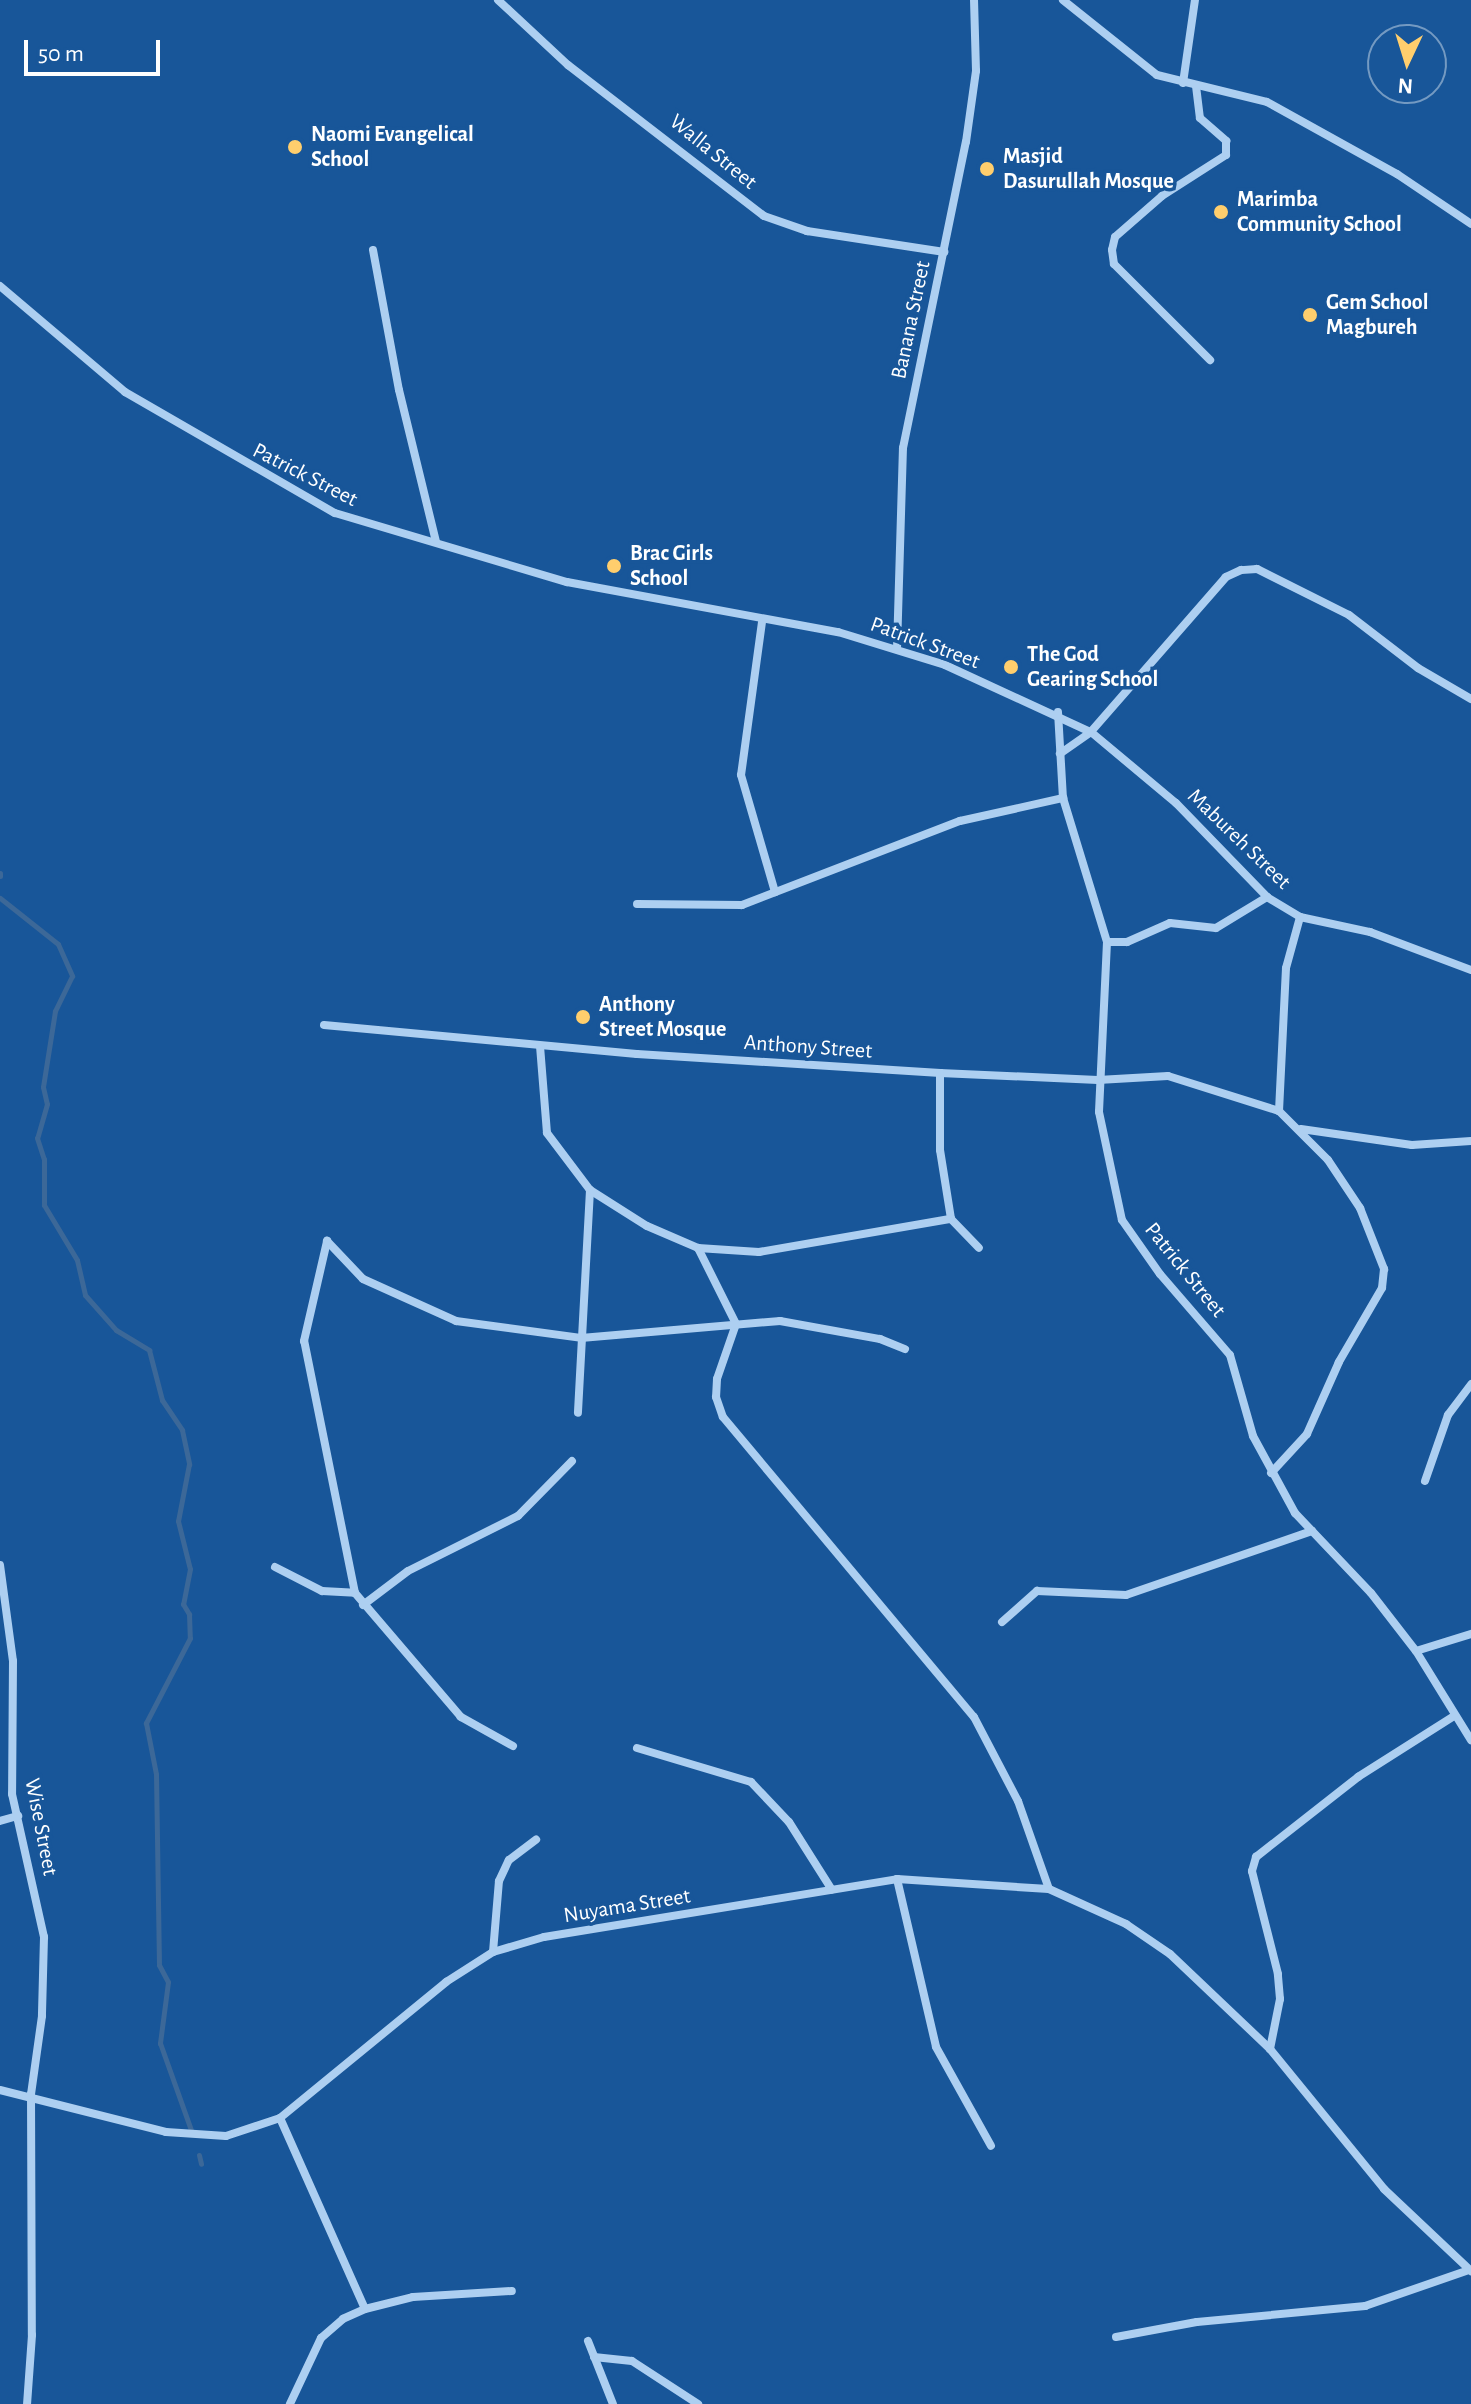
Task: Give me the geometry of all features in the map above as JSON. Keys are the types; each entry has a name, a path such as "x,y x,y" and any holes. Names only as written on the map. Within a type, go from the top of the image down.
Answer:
{"street":[{"name":"Walla Street","path":"498,0 568,65 764,216 807,231 944,252"},
{"name":"Banana Street","path":"897,649 903,448 944,252 976,71 974,0"},
{"path":"1063,0 1098,23 1157,75 1267,102 1397,174 1471,224"},
{"path":"1183,83 1195,0"},
{"path":"1196,86 1200,118 1226,141 1226,155 1162,196 1115,237 1112,250 1114,264 1210,360"},
{"path":"373,250 399,390 436,542"},
{"name":"Patrick Street","path":"0,286 125,392 218,450 335,513 621,595 762,622 838,632 897,649 1058,712 1063,798 1107,942 1098,1080 1099,1112 1122,1220 1160,1274 1230,1355 1253,1436 1271,1473 1312,1531 1371,1593 1416,1651 1471,1740"},
{"path":"1060,754 1091,732 1226,577 1241,570 1257,569 1349,615 1418,668 1471,699"},
{"path":"762,622 741,775 775,892"},
{"name":"Mabureh Street","path":"1058,712 1091,732 1176,803 1267,897 1300,917 1370,932 1471,970"},
{"path":"637,904 721,908 775,892 960,821 1063,798"},
{"path":"1107,942 1127,942 1170,923 1216,928 1267,897"},
{"path":"1271,1473 1307,1434 1339,1362 1382,1288 1384,1269 1360,1208 1301,1129 1279,1111 1286,968 1300,917"},
{"name":"Anthony Street","path":"324,1025 540,1046 940,1073 1098,1080 1168,1076 1279,1111"},
{"path":"540,1046 547,1133 590,1190 647,1226 698,1248 759,1252 951,1219"},
{"path":"940,1073 940,1150 951,1219 979,1248"},
{"path":"1301,1129 1412,1145 1471,1141"},
{"path":"578,1413 590,1190"},
{"path":"513,1746 461,1717 355,1593 304,1341 327,1241 363,1279 456,1321 581,1338 780,1321 819,1326 905,1349"},
{"path":"698,1248 736,1324 717,1379 716,1397 723,1417 974,1717 1018,1801 1049,1889"},
{"path":"1425,1481 1448,1415 1471,1384"},
{"path":"363,1605 408,1571 518,1516 572,1461"},
{"path":"1002,1622 1037,1591 1126,1595 1312,1531"},
{"name":"Wise Street","path":"0,1565 11,1682 12,1794 44,1937 42,2016 31,2094 32,2335 27,2404"},
{"path":"275,1567 322,1591 355,1593"},
{"path":"1416,1651 1471,1634"},
{"path":"0,1679 11,1682"},
{"path":"1270,2049 1280,1999 1278,1974 1252,1871 1256,1857 1358,1777 1454,1716"},
{"path":"637,1748 751,1782 789,1822 832,1890"},
{"path":"0,1821 18,1816"},
{"path":"493,1952 499,1881 509,1860 536,1840"},
{"path":"897,1879 936,2047 991,2146"},
{"name":"Nuyama Street","path":"0,2090 31,2094 195,2137 226,2136 280,2118 391,2024 493,1952 633,1919 739,1908 897,1879 1049,1889 1126,1924 1170,1954 1270,2049 1374,2177 1470,2270"},
{"path":"280,2118 365,2309"},
{"path":"1116,2337 1197,2322 1365,2306 1470,2270"},
{"path":"290,2404 321,2338 343,2319 365,2309 413,2297 512,2291"},
{"path":"588,2341 613,2404"},
{"path":"594,2357 632,2361 698,2404"}],"waterway":[{"path":"0,898 58,944 72,976 55,1011 43,1087 47,1104 37,1138 44,1159 44,1205 77,1260 85,1295 116,1330 149,1350 162,1400 182,1430 189,1464 178,1521 190,1569 183,1604 189,1614 190,1638 146,1723 156,1774 159,1965 168,1982 160,2043 192,2133"},
{"path":"199,2155 201,2164"}],"place":[{"name":"Naomi Evangelical School","path":"295,147"},
{"name":"Masjid Dasurullah Mosque","path":"987,169"},
{"name":"Marimba Community School","path":"1221,212"},
{"name":"Gem School Magbureh","path":"1310,315"},
{"name":"Brac Girls School","path":"614,566"},
{"name":"The God Gearing School","path":"1011,667"},
{"name":"Anthony Street Mosque","path":"583,1017"}]}
